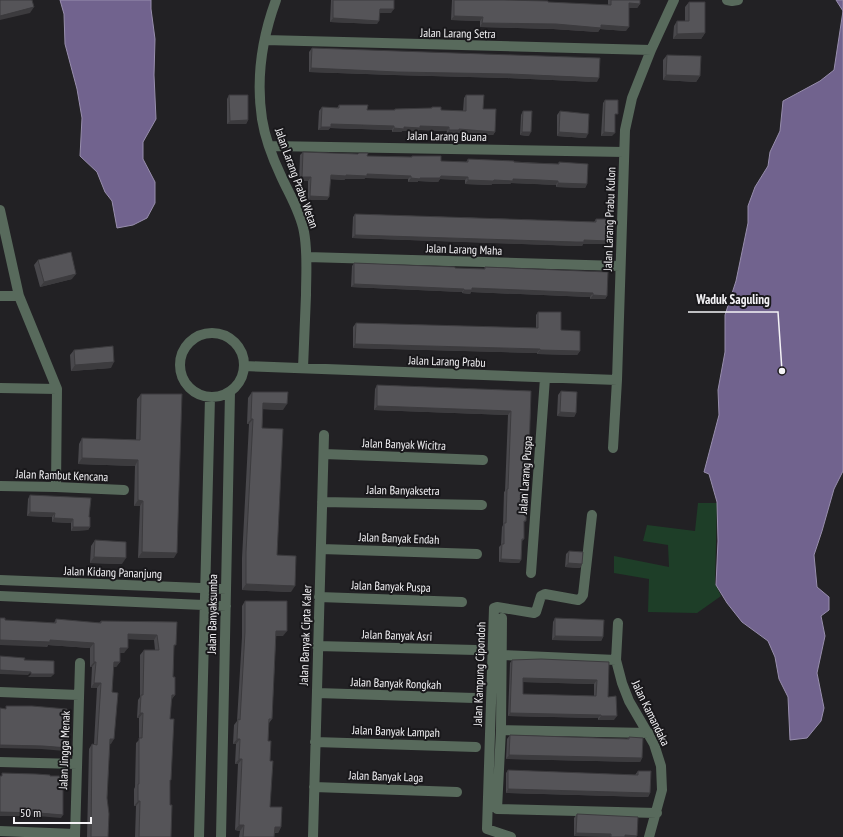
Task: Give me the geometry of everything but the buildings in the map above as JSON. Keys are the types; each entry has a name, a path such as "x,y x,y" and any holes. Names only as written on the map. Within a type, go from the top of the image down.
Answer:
{"street":[{"name":"Jalan Larang Prabu Wetan","path":"276,0 268,26 260,66 260,98 262,120 270,146 304,230 307,257 303,368"},
{"name":"Jalan Larang Prabu Kulon","path":"613,448 617,380 625,130 632,98 651,50 674,0"},
{"path":"727,0 738,0"},
{"name":"Jalan Larang Setra","path":"265,40 651,50"},
{"name":"Jalan Larang Buana","path":"270,146 624,152"},
{"path":"0,210 19,296 57,390 56,487"},
{"name":"Jalan Larang Maha","path":"307,257 620,266"},
{"path":"0,296 19,296"},
{"path":"218,333 232,339 241,351 244,366 242,376 237,385 230,392 210,396 195,392 185,382 180,368 182,353 191,341 204,334 218,333"},
{"name":"Jalan Larang Prabu","path":"244,366 617,380"},
{"name":"Jalan Larang Puspa","path":"531,574 545,378"},
{"path":"0,388 57,390"},
{"name":"Jalan Banyaksumba","path":"221,837 230,392"},
{"name":"Jalan Banyaksumba","path":"200,837 210,396"},
{"name":"Jalan Banyak Cipta Kaler","path":"313,837 317,646 324,434"},
{"name":"Jalan Banyak Wicitra","path":"324,454 483,460"},
{"name":"Jalan Rambut Kencana","path":"0,486 124,490"},
{"name":"Jalan Banyaksetra","path":"322,502 482,505"},
{"name":"Jalan Kampung Cipondoh","path":"511,837 487,829 494,608 496,607 534,613 536,612 541,596 545,594 578,600 581,598 592,515"},
{"name":"Jalan Banyak Endah","path":"321,549 477,554"},
{"name":"Jalan Kidang Pananjung","path":"0,580 226,589"},
{"path":"0,596 226,606"},
{"name":"Jalan Banyak Puspa","path":"319,597 462,602"},
{"path":"502,618 501,730 497,809 657,813"},
{"name":"Jalan Kamandaka","path":"618,623 616,660 622,684 629,701 654,744 661,766 662,790 657,813 649,837"},
{"name":"Jalan Banyak Asri","path":"317,646 476,650"},
{"path":"502,655 616,660"},
{"name":"Jalan Jingga Menak","path":"75,835 80,663"},
{"path":"0,692 79,695"},
{"name":"Jalan Banyak Rongkah","path":"317,694 474,698"},
{"path":"501,730 649,734"},
{"name":"Jalan Banyak Lampah","path":"315,742 476,747"},
{"path":"0,762 77,764"},
{"name":"Jalan Banyak Laga","path":"314,787 457,792"},
{"path":"0,832 75,835"}],"green space":[{"path":"698,503 717,503 715,583 721,596 697,613 648,612 649,579 614,573 614,556 669,567 668,545 643,541 647,525 695,531"}],"shaded area":[{"path":"60,0 151,0 155,39 154,75 156,119 143,142 143,159 155,182 155,203 147,218 133,225 117,228 112,201 105,192 97,172 80,156 82,118 77,89 65,44 64,14"},
{"path":"836,0 843,0 843,11"},
{"path":"843,11 843,471 834,489 814,555 817,587 829,597 829,610 821,616 825,636 817,673 824,708 821,721 807,738 790,740 788,697 779,679 775,657 768,641 742,622 727,603 716,585 718,541 717,502 709,474 704,472 719,415 718,390 725,352 725,315 736,281 748,223 748,206 755,187 768,166 770,152 780,131 783,101 820,81 834,70"}],"place":[{"name":"Waduk Saguling","path":"782,371"}]}
